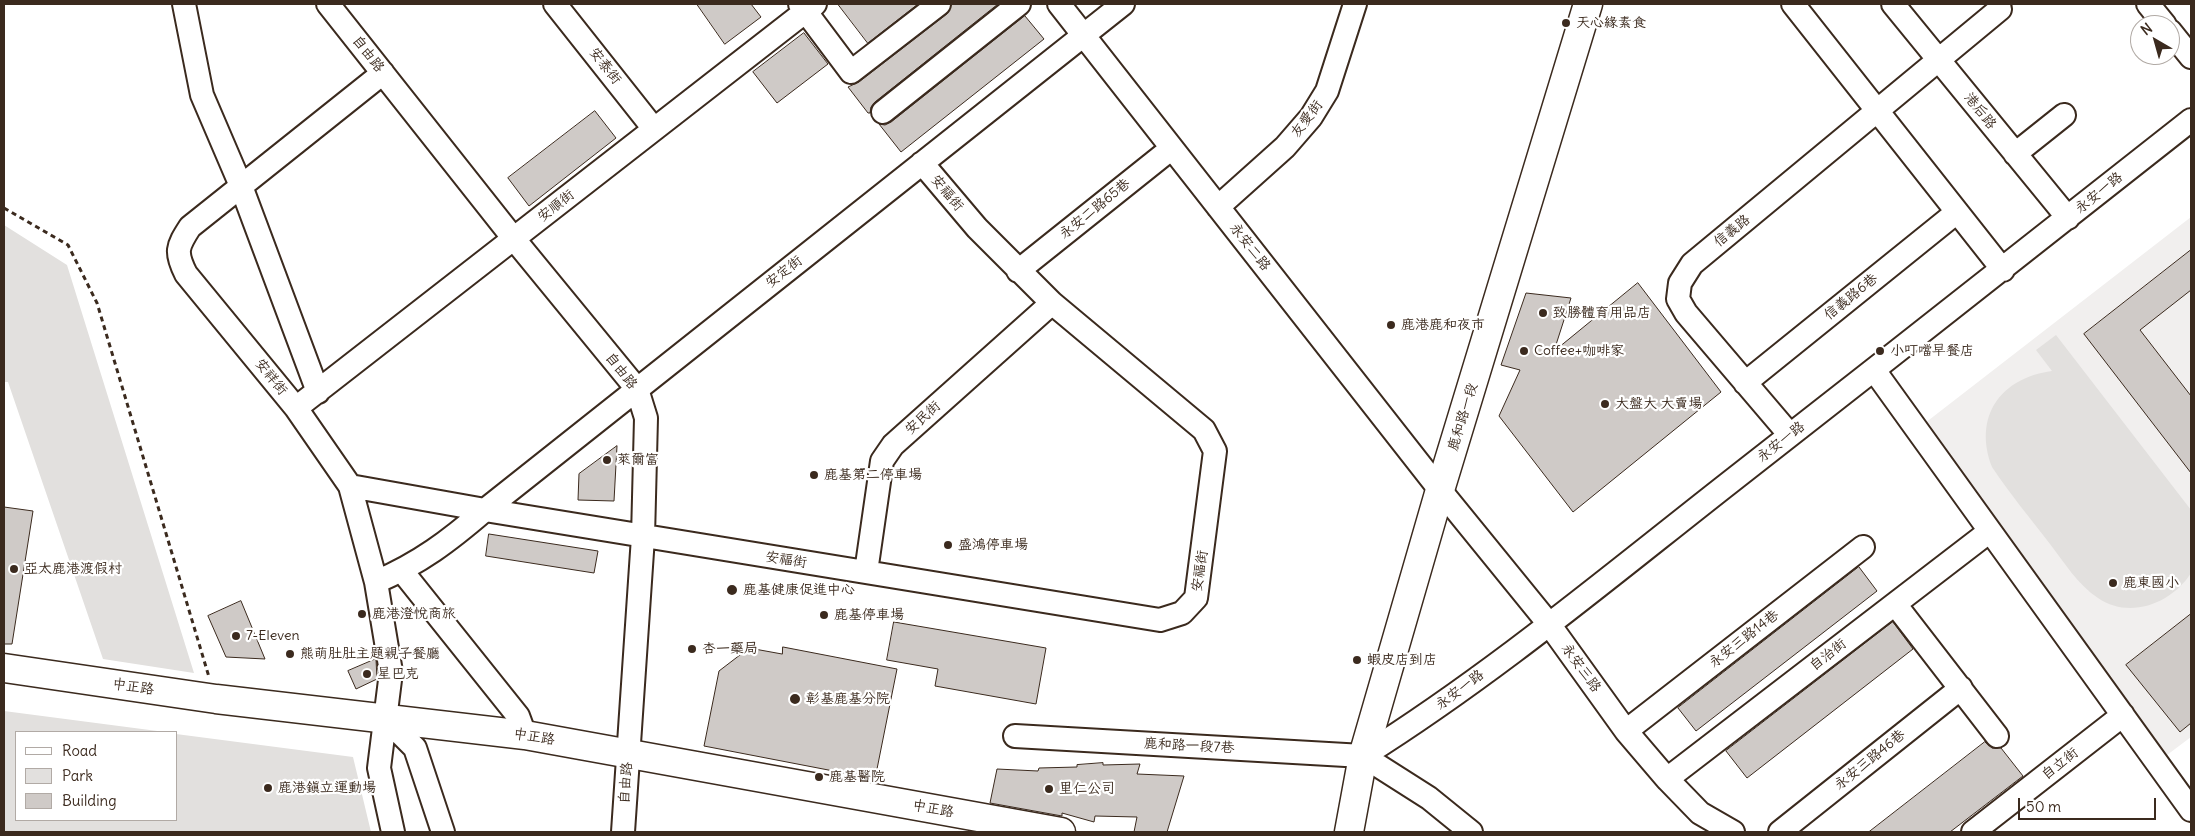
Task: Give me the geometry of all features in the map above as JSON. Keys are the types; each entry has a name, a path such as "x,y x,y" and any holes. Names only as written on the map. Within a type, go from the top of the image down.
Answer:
{"main road":[{"name":"鹿和路一段","path":"1349,832 1363,756 1440,490 1588,4"},
{"name":"中正路","path":"4,668 216,699 525,735 1061,832"}],"street":[{"path":"184,4 202,95 241,186 318,392"},
{"name":"自由路","path":"328,4 514,239 637,389 646,418 643,537 622,832"},
{"name":"安泰街","path":"556,4 654,129"},
{"path":"807,6 851,72 939,4"},
{"path":"882,112 1019,4"},
{"name":"永安二路","path":"1059,4 1440,490"},
{"name":"安定街","path":"376,582 402,571 441,547 484,510 1123,4"},
{"name":"友愛街","path":"1218,206 1286,147 1312,116 1327,91 1354,4"},
{"path":"1792,4 2003,270"},
{"name":"港后路","path":"1893,4 2068,218"},
{"path":"2148,4 2157,15"},
{"name":"安順街","path":"296,408 654,129 807,6"},
{"name":"信義路","path":"1790,435 1686,313 1678,299 1680,283 1692,264 2000,9"},
{"path":"2180,43 2191,57"},
{"name":"安祥街","path":"383,73 190,227 179,244 178,258 186,274 296,408 350,486 376,582 391,672 378,768 393,832"},
{"path":"2015,154 2064,116"},
{"name":"永安一路","path":"1363,756 1423,718 1549,624 2003,270 2191,120"},
{"name":"永安二路65巷","path":"1018,271 1172,148"},
{"name":"安福街","path":"643,537 1160,620 1182,613 1196,598 1215,451 1204,430 1052,303 1018,271 977,228 922,163"},
{"name":"信義路6巷","path":"1745,382 1957,212"},
{"name":"安民街","path":"866,572 882,461 893,444 1052,303"},
{"path":"1874,370 2191,810"},
{"path":"350,486 643,537"},
{"name":"永安三路","path":"1440,490 1549,624 1626,731 1667,780 1700,812 1733,832"},
{"name":"自治街","path":"1667,780 1990,531"},
{"name":"永安三路14巷","path":"1626,731 1862,547"},
{"path":"402,571 518,716 525,735"},
{"path":"1895,604 1997,736"},
{"name":"永安三路46巷","path":"1780,832 1961,688"},
{"name":"自立街","path":"1973,832 2123,715"},
{"path":"386,719 415,748 443,832"},
{"name":"鹿和路一段7巷","path":"1015,736 1363,756"},
{"path":"1363,756 1428,798 1471,832"},
{"path":"1700,812 1711,832"}],"path":[{"path":"4,208 68,245 97,303 216,699"}],"shaded area":[{"name":"鹿東國小","path":"2191,217 2191,737 2167,755 1916,430"}],"green space":[{"path":"4,225 67,265 194,673 103,659 8,382 4,382"},
{"path":"2056,335 2191,510 2191,573 2173,593 2149,605 2123,608 2098,598 2084,587 1992,467 1987,449 1986,432 1989,416 1995,403 2005,391 2018,382 2034,375 2052,371 2036,350"},
{"name":"鹿港鎮立運動場","path":"4,711 157,731 15,731 15,821 178,821 178,734 353,757 371,832 4,832"}],"building":[{"path":"697,4 751,4 761,17 725,44"},
{"path":"838,4 918,4 868,43"},
{"path":"952,4 998,4 875,102 871,107 870,113 868,113 848,87 859,82 947,14"},
{"path":"1025,16 1044,39 901,152 879,124 885,125 891,122"},
{"path":"804,33 828,64 777,103 753,72"},
{"path":"595,111 616,138 529,206 508,178"},
{"path":"2191,250 2191,290 2140,330 2191,396 2191,473 2084,334"},
{"name":"大盤大 大賣場","path":"1638,283 1721,392 1573,512 1499,416 1520,370 1501,365 1526,293 1571,298 1554,351"},
{"name":"萊爾富","path":"617,446 614,501 578,500 579,474"},
{"name":"亞太鹿港渡假村","path":"4,507 33,511 12,644 4,644"},
{"path":"489,534 598,551 594,573 486,556"},
{"path":"1859,567 1877,591 1696,731 1678,708"},
{"name":"7-Eleven","path":"241,601 265,659 226,657 208,616"},
{"path":"2191,614 2191,723 2180,732 2126,665"},
{"path":"894,622 1046,648 1036,704 935,686 938,669 887,660"},
{"path":"1893,622 1913,649 1747,778 1726,751"},
{"name":"彰基鹿基分院","path":"783,647 897,669 875,779 704,746 719,671 749,648 782,654"},
{"name":"星巴克","path":"376,659 377,679 356,689 348,671"},
{"path":"1985,742 1992,748 2001,748 2023,776 1950,832 1869,832"},
{"path":"1103,763 1103,765 1140,764 1137,774 1184,776 1167,832 1134,832 1137,817 1095,816 1094,822 1062,813 1062,816 990,803 997,769 1038,771 1039,768 1077,767 1077,765"}],"place":[{"name":"天心緣素食","path":"1566,23"},
{"name":"致勝體育用品店","path":"1543,313"},
{"name":"鹿港鹿和夜市","path":"1391,325"},
{"name":"Coffee+咖啡家","path":"1524,351"},
{"name":"小叮噹早餐店","path":"1880,351"},
{"name":"大盤大 大賣場","path":"1605,404"},
{"name":"萊爾富","path":"607,460"},
{"name":"鹿基第二停車場","path":"814,475"},
{"name":"盛鴻停車場","path":"948,545"},
{"name":"亞太鹿港渡假村","path":"14,569"},
{"name":"鹿東國小","path":"2113,583"},
{"name":"鹿基健康促進中心","path":"732,590"},
{"name":"鹿港澄悅商旅","path":"362,614"},
{"name":"鹿基停車場","path":"824,615"},
{"name":"7-Eleven","path":"236,636"},
{"name":"杏一藥局","path":"692,649"},
{"name":"熊萌肚肚主題親子餐廳","path":"290,654"},
{"name":"蝦皮店到店","path":"1357,660"},
{"name":"星巴克","path":"367,674"},
{"name":"彰基鹿基分院","path":"795,699"},
{"name":"鹿基醫院","path":"819,777"},
{"name":"鹿港鎮立運動場","path":"268,788"},
{"name":"里仁公司","path":"1049,789"}]}
